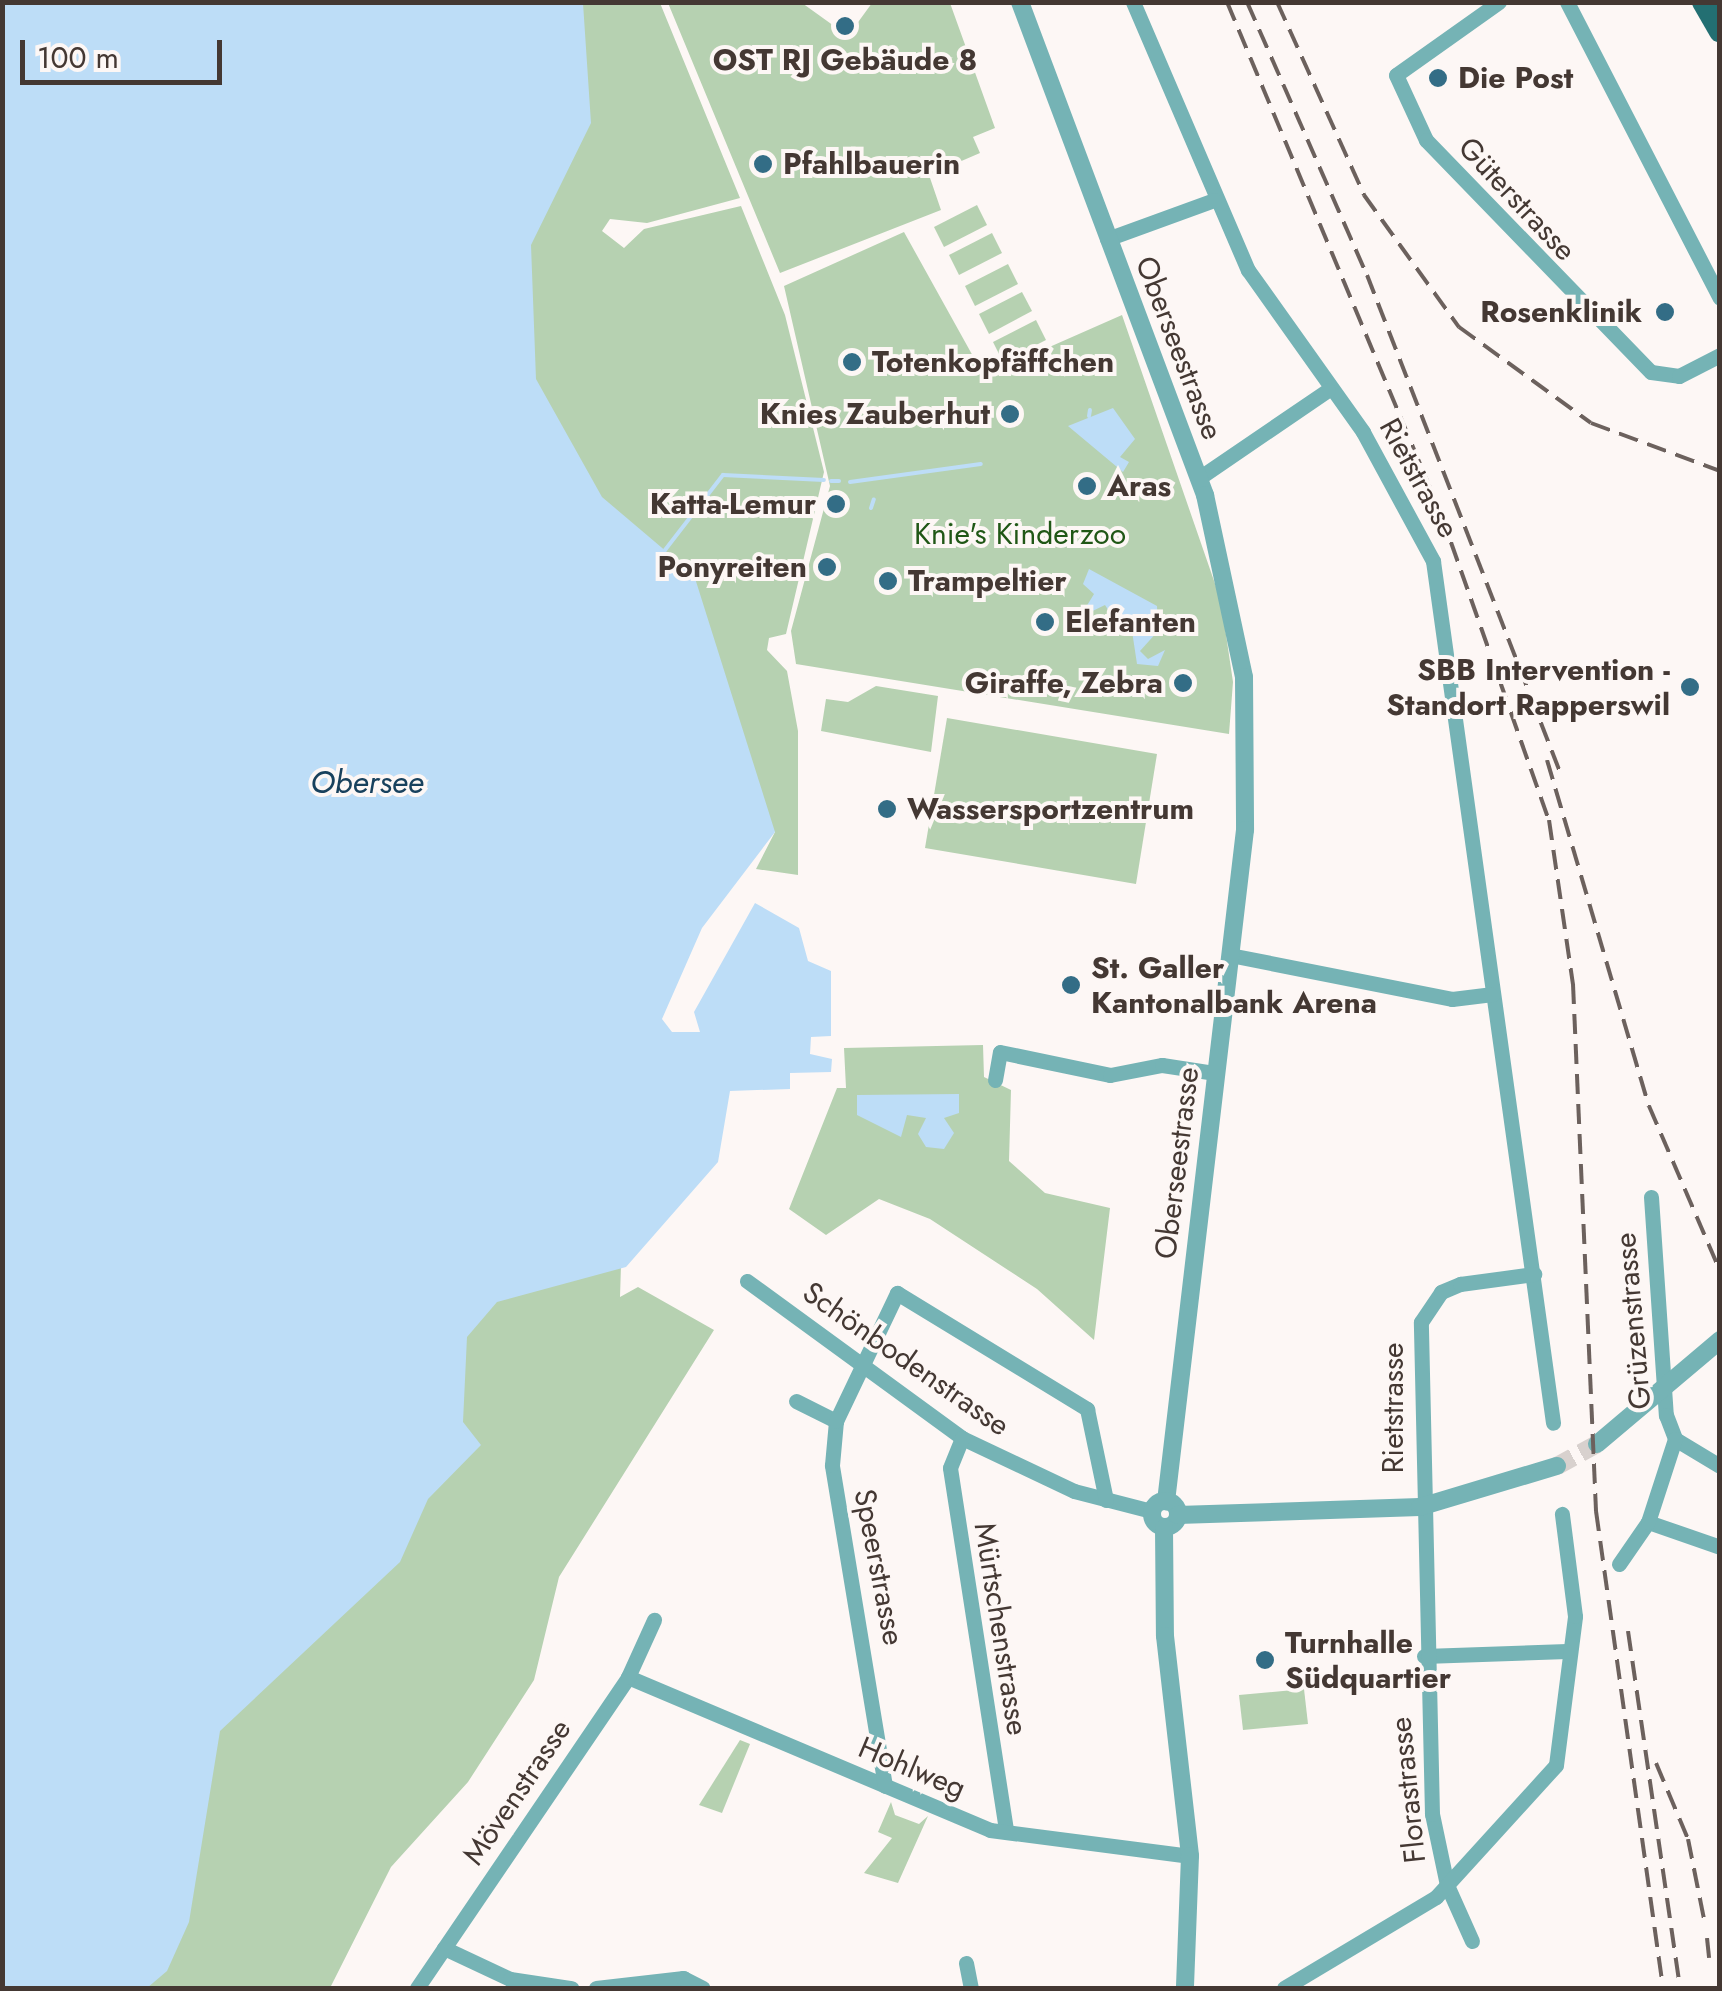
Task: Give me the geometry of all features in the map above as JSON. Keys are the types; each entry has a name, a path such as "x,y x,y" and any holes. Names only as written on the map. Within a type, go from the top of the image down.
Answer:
{"main road":[{"path":"1703,2 1720,31"}],"street":[{"name":"Oberseestrasse","path":"1020,2 1198,478 1234,599 1247,711 1230,955 1165,1509"},
{"name":"Rietstrasse","path":"1134,2 1214,200 1254,281 1328,390 1364,432 1433,561 1553,1423"},
{"name":"Güterstrasse","path":"1499,2 1396,75 1436,152 1576,302 1669,378 1720,355"},
{"path":"1566,2 1720,298"},
{"name":"Oberseestrasse","path":"1107,239 1214,200"},
{"name":"Oberseestrasse","path":"1198,478 1328,390"},
{"path":"1230,955 1452,999 1493,994"},
{"path":"995,1080 1000,1052 1110,1075 1162,1066 1215,1074"},
{"name":"Grüzenstrasse","path":"1619,1564 1648,1522 1674,1439 1662,1392 1651,1197"},
{"name":"Rietstrasse","path":"1420,1506 1418,1355 1429,1305 1476,1279 1534,1274"},
{"name":"Schönbodenstrasse","path":"747,1281 962,1438 1106,1500 1165,1509 1420,1506 1557,1466"},
{"name":"Speerstrasse","path":"885,1786 832,1464 836,1421 897,1293 1087,1410 1106,1500"},
{"path":"1597,1444 1720,1340"},
{"path":"796,1401 836,1421"},
{"name":"Mürtschenstrasse","path":"962,1438 950,1468 1006,1831"},
{"name":"Grüzenstrasse","path":"1674,1439 1720,1466"},
{"name":"Florastrasse","path":"1420,1506 1432,1814 1447,1885 1472,1941"},
{"path":"1165,1509 1165,1636 1190,1856 1185,1988"},
{"path":"1284,1988 1447,1885 1556,1765 1567,1650 1575,1616 1562,1514"},
{"path":"1648,1522 1720,1547"},
{"name":"Mövenstrasse","path":"417,1988 628,1678 654,1620"},
{"path":"1424,1656 1567,1650"},
{"name":"Hohlweg","path":"628,1678 885,1786 1006,1831 1079,1848 1190,1856"},
{"path":"444,1948 510,1979 571,1988"},
{"path":"966,1963 972,1988"},
{"path":"596,1988 683,1978 703,1988"}],"green space":[{"path":"369,3 660,3 740,198 647,223 610,219 602,231 624,248 644,229 741,206 785,315 824,472 786,634 769,638 767,650 787,671 798,731 798,875 756,869 775,832 700,782"},
{"path":"668,3 802,3 848,36 872,3 950,3 995,128 973,137 980,153 929,175 941,210 780,273"},
{"path":"977,205 987,225 944,247 934,227"},
{"name":"Knie's Kinderzoo","path":"904,232 984,376 1122,315 1221,601 1233,682 1229,734 796,664 791,631 830,486 784,286"},
{"path":"992,233 1002,253 959,275 949,255"},
{"path":"1008,264 1018,284 975,306 965,286"},
{"path":"1022,292 1032,311 989,334 979,314"},
{"path":"1036,320 1046,340 1003,362 993,342"},
{"path":"876,686 938,696 931,752 821,731 826,699 848,702"},
{"path":"947,718 1157,754 1136,884 925,848"},
{"path":"983,1045 984,1077 1011,1090 1009,1161 1045,1193 1110,1208 1094,1340 1037,1289 930,1219 879,1199 826,1235 789,1209 837,1088 846,1088 844,1048"},
{"path":"621,1265 620,1297 638,1287 714,1330 559,1577 534,1680 468,1782 391,1867 330,1988 3,1988 388,1316"},
{"path":"1304,1689 1308,1724 1243,1730 1239,1695"},
{"path":"740,1740 750,1744 722,1813 699,1805"},
{"path":"891,1802 895,1815 919,1824 928,1816 898,1883 864,1873 892,1838 878,1832"}],"water":[{"name":"Obersee","path":"3,2 583,3 591,123 531,245 536,379 602,497 694,575 775,832 702,928 662,1019 672,1032 700,1032 694,1012 755,903 799,928 808,961 831,971 831,1036 811,1037 810,1054 832,1059 831,1072 790,1073 790,1089 730,1091 718,1162 626,1267 497,1302 467,1337 463,1422 481,1445 428,1499 400,1562 220,1731 189,1922 167,1971 147,1988 3,1988"},
{"path":"1113,408 1135,439 1120,457 1129,462 1123,472 1068,426"},
{"path":"1089,569 1157,606 1158,631 1140,651 1148,659 1165,650 1158,666 1137,664 1132,631 1103,623 1112,616 1105,605 1080,617 1094,594 1083,584"},
{"path":"959,1094 959,1113 944,1118 954,1133 944,1149 926,1147 918,1134 926,1118 907,1115 901,1137 857,1115 857,1095"}],"waterway":[{"path":"1089,416 1090,410"},
{"path":"850,482 981,464"},
{"path":"665,550 723,475 824,480"},
{"path":"831,481 839,481"},
{"path":"871,508 874,499"}],"tunnel":[{"path":"1557,1466 1597,1444"}],"railway":[{"path":"1227,2 1441,514 1549,820 1573,984 1596,1511 1663,1988"},
{"path":"1247,2 1367,275 1560,772"},
{"path":"1277,2 1364,195 1459,327 1591,423 1720,471"},
{"path":"1547,760 1649,1106 1720,1271"},
{"path":"1628,1631 1680,1988"},
{"path":"1656,1763 1688,1839 1704,1919"},
{"path":"1707,1938 1709,1958"}],"place":[{"name":"OST RJ Gebäude 8","path":"845,26"},
{"name":"Die Post","path":"1438,78"},
{"name":"Pfahlbauerin","path":"763,164"},
{"name":"Rosenklinik","path":"1665,312"},
{"name":"Totenkopfäffchen","path":"852,362"},
{"name":"Knies Zauberhut","path":"1010,414"},
{"name":"Aras","path":"1087,486"},
{"name":"Katta-Lemur","path":"836,504"},
{"name":"Ponyreiten","path":"827,567"},
{"name":"Trampeltier","path":"888,581"},
{"name":"Elefanten","path":"1045,622"},
{"name":"Giraffe, Zebra","path":"1183,683"},
{"name":"SBB Intervention - Standort Rapperswil","path":"1690,687"},
{"name":"Wassersportzentrum","path":"887,809"},
{"name":"St. Galler Kantonalbank Arena","path":"1071,985"},
{"name":"Turnhalle Südquartier","path":"1265,1660"}]}
